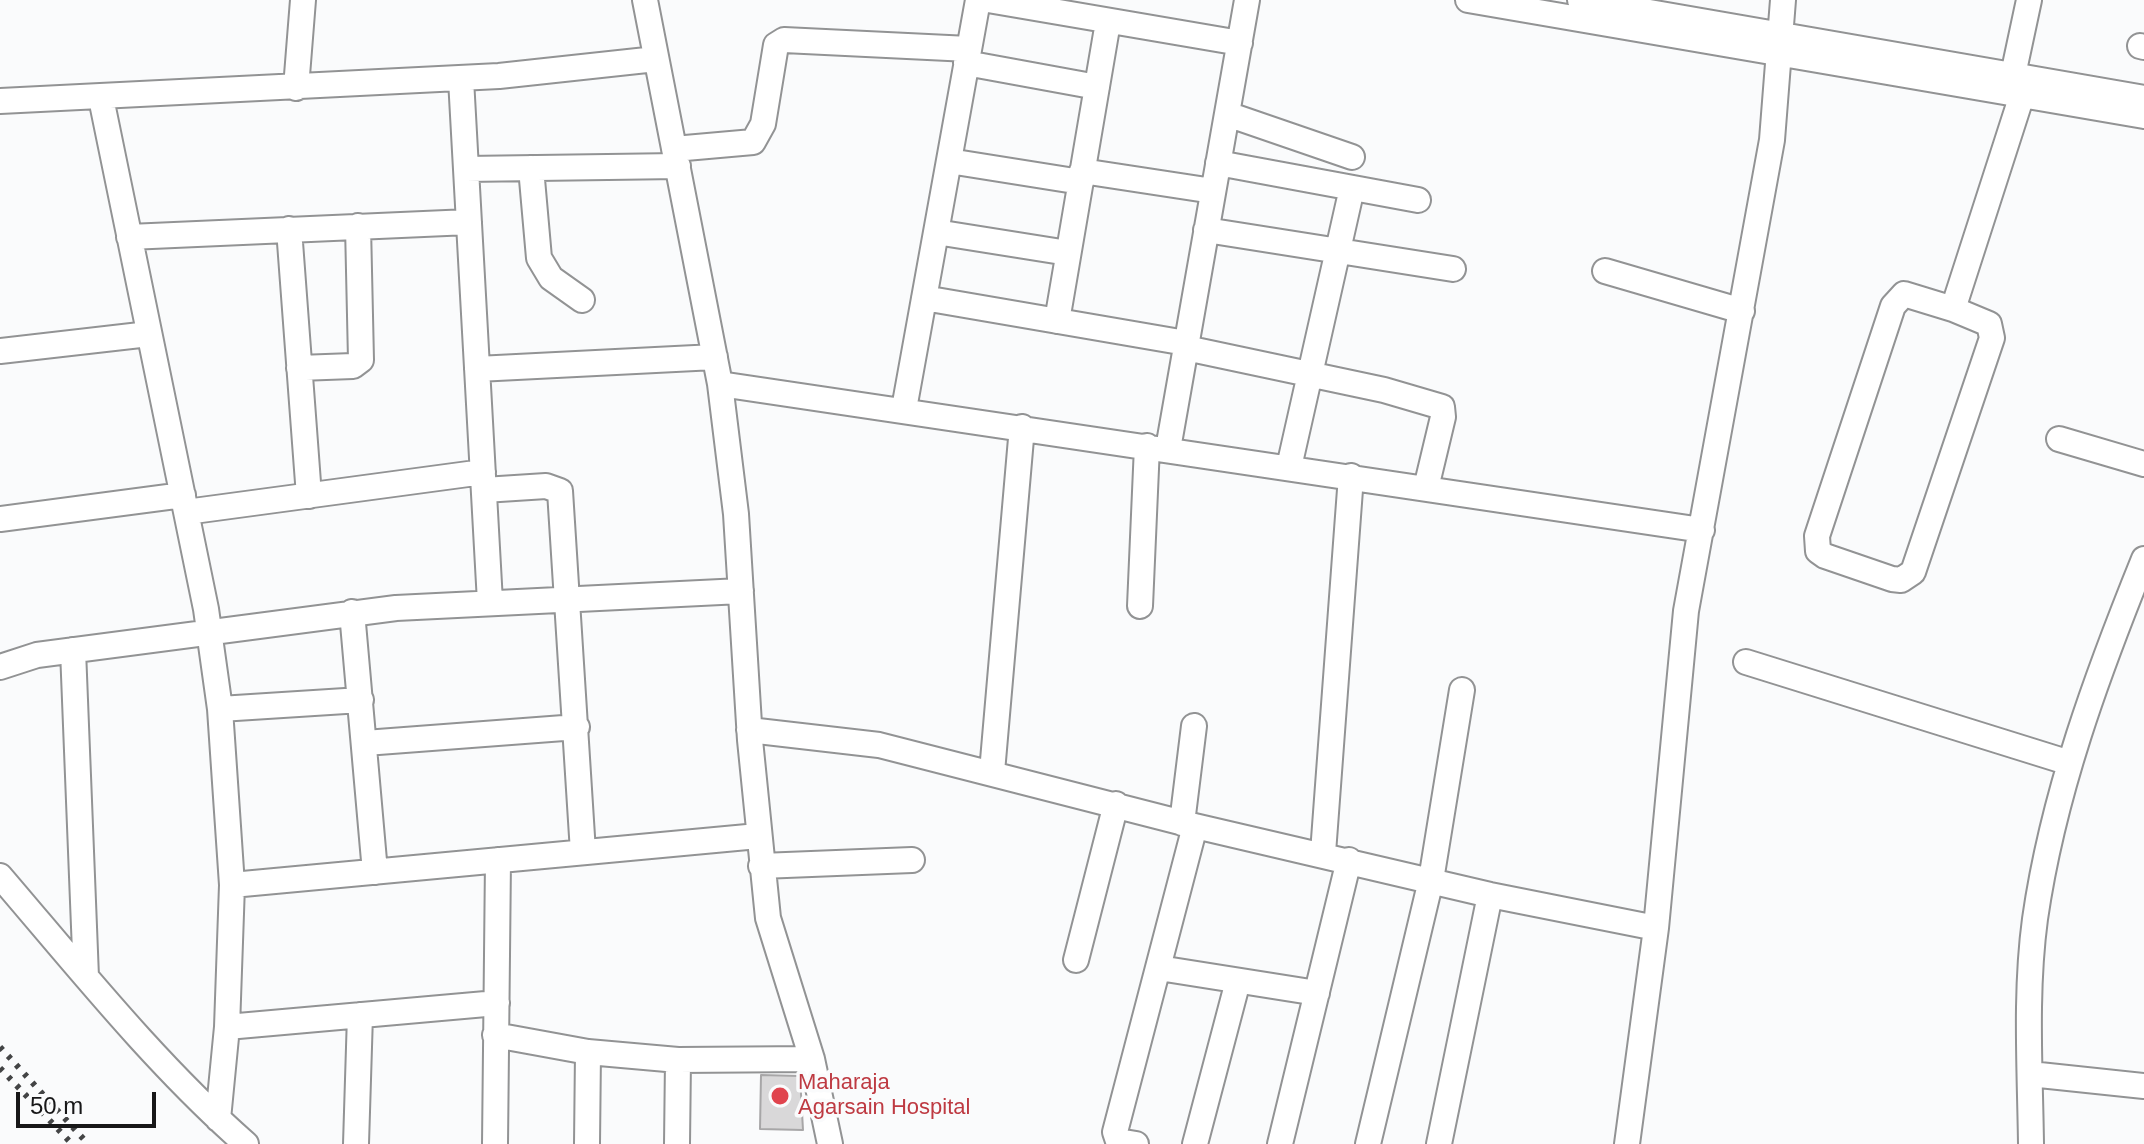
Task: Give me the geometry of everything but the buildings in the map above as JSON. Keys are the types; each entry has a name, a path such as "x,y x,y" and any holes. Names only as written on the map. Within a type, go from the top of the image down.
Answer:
{"street":[{"path":"296,88 303,0"},
{"path":"645,0 720,384 736,514 749,730 768,918 812,1059 830,1144"},
{"path":"904,409 978,0"},
{"path":"988,0 1240,43"},
{"path":"1140,606 1157,447 1186,345 1247,0"},
{"path":"1468,0 1515,4 1781,44 2017,85 2144,116"},
{"path":"1580,0 1781,44"},
{"path":"1627,1144 1656,928 1686,611 1772,140 1783,0"},
{"path":"1953,309 2017,85 2029,0"},
{"path":"1057,321 1108,22"},
{"path":"466,169 531,168 676,158 753,142 763,124 776,45 784,40 968,56 1097,87"},
{"path":"0,101 461,79 656,59"},
{"path":"461,79 490,602"},
{"path":"2017,85 2144,98"},
{"path":"101,98 209,631 220,709 232,885 227,1027 218,1119"},
{"path":"1227,114 1352,157"},
{"path":"949,161 1213,191"},
{"path":"1218,163 1418,200"},
{"path":"531,168 539,258 551,278 582,300"},
{"path":"1289,467 1352,188"},
{"path":"129,237 469,222"},
{"path":"299,368 353,366 361,360 358,226"},
{"path":"289,229 309,496"},
{"path":"1206,230 1453,269"},
{"path":"936,232 1068,253"},
{"path":"1605,271 1742,311"},
{"path":"1904,294 1913,295 1953,309 1989,324 1992,338 1913,572 1901,580 1892,579 1825,556 1818,551 1817,536 1897,298 1904,294"},
{"path":"924,298 1186,345 1442,407 1443,417 1426,488"},
{"path":"0,351 149,334"},
{"path":"477,369 715,357"},
{"path":"720,384 1702,530"},
{"path":"992,772 1022,427"},
{"path":"2059,439 2144,464"},
{"path":"1323,853 1351,476"},
{"path":"0,519 484,481 546,486 560,491 583,852"},
{"path":"2031,1144 2029,1002 2035,921 2051,825 2070,763 2144,559"},
{"path":"1,660 352,612 490,602 741,591"},
{"path":"352,612 375,872"},
{"path":"73,650 86,977"},
{"path":"1746,662 2070,763"},
{"path":"1368,1144 1431,880 1462,690"},
{"path":"220,709 361,700"},
{"path":"1136,1144 1118,1141 1115,1132 1159,968 1189,824 1194,726"},
{"path":"365,743 577,727"},
{"path":"749,730 879,745 1189,824 1323,853 1490,895 1656,928"},
{"path":"1076,960 1116,804"},
{"path":"232,885 758,836"},
{"path":"495,1144 498,860"},
{"path":"761,866 912,860"},
{"path":"1280,1144 1349,860"},
{"path":"0,876 86,977 218,1119 246,1144"},
{"path":"1439,1144 1490,895"},
{"path":"1159,968 1317,993"},
{"path":"1195,1144 1238,981"},
{"path":"227,1027 497,1003"},
{"path":"356,1144 360,1015"},
{"path":"495,1035 588,1052 678,1060 812,1059"},
{"path":"587,1144 588,1052"},
{"path":"677,1144 678,1060"},
{"path":"2030,1074 2144,1086"}],"railway":[{"path":"0,1047 88,1144"},
{"path":"0,1068 72,1144"}],"place":[{"name":"Maharaja Agarsain Hospital","path":"780,1096"}]}
